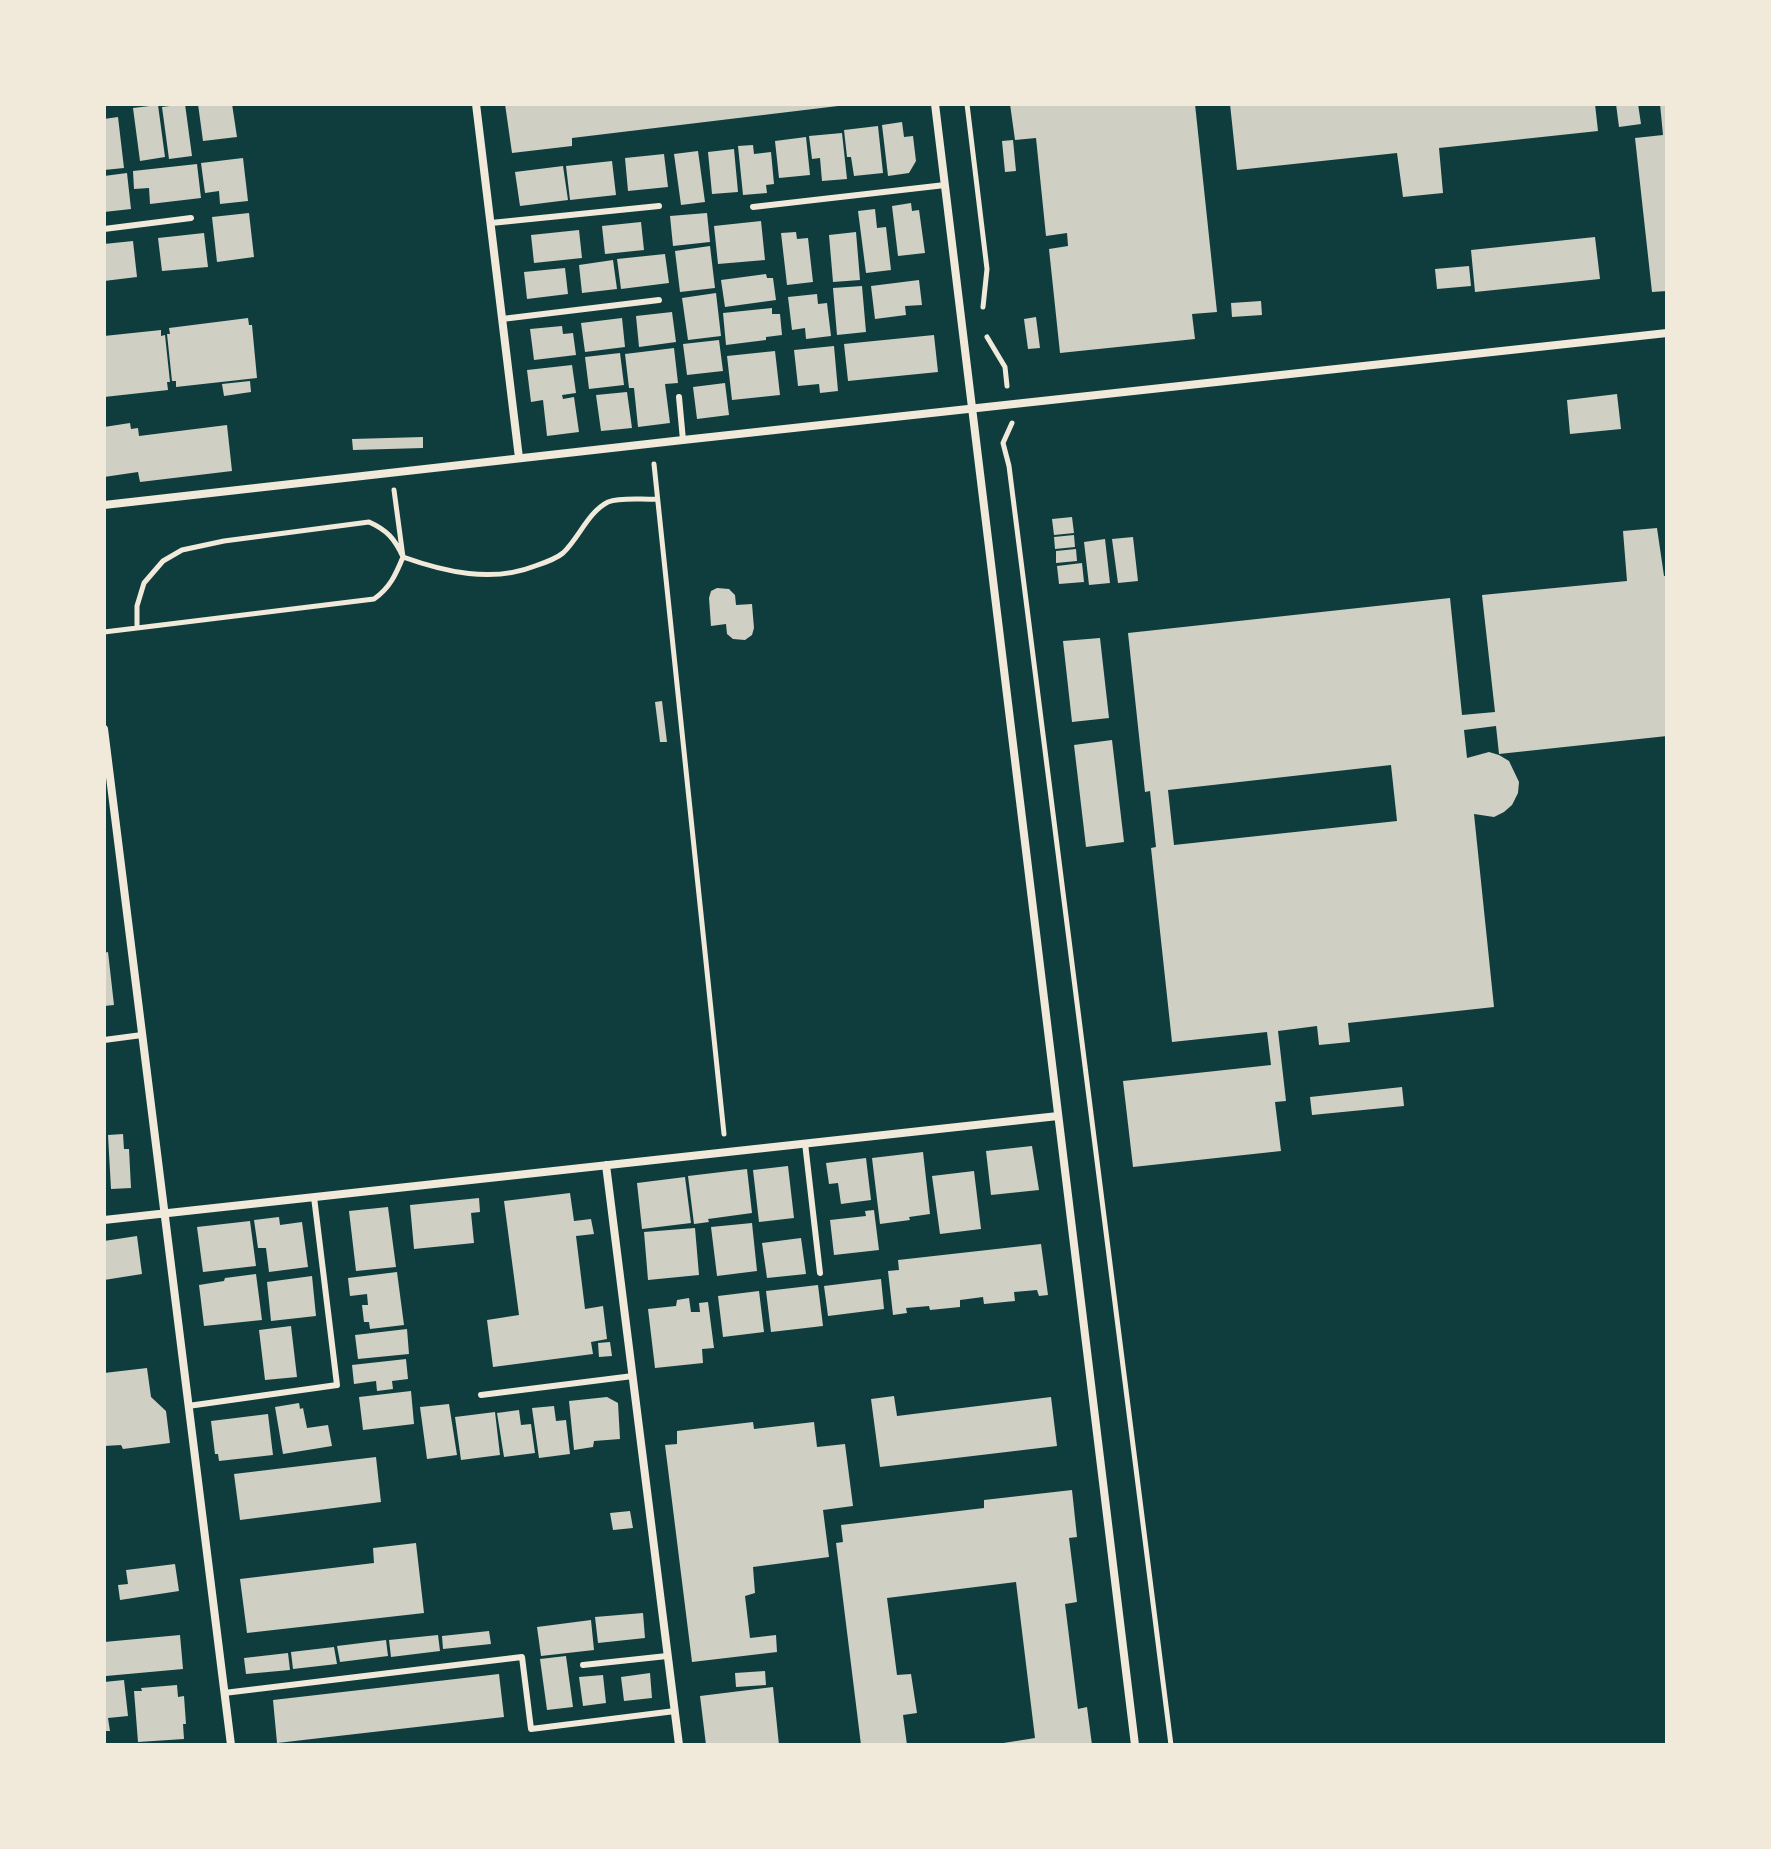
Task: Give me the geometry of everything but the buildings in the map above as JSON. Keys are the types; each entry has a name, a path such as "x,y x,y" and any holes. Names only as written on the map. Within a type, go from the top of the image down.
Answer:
{"street":[{"path":"476,104 519,458"},
{"path":"935,104 1135,1745"},
{"path":"104,505 1667,333"},
{"path":"104,729 231,1745"},
{"path":"104,1220 1058,1116"},
{"path":"606,1165 679,1745"}],"lane":[{"path":"753,207 945,185"},
{"path":"491,223 659,206"},
{"path":"104,229 191,218"},
{"path":"502,319 659,300"},
{"path":"679,397 683,440"},
{"path":"104,1040 142,1035"},
{"path":"805,1143 820,1273"},
{"path":"188,1406 337,1385 314,1197"},
{"path":"481,1395 633,1376"},
{"path":"583,1665 667,1656"},
{"path":"224,1693 522,1657 531,1729 675,1711"}],"path":[{"path":"967,104 987,269 983,306 985,317"},
{"path":"986,328 988,340 1005,367 1010,405 1012,427 1003,443 1009,466 1171,1745"},
{"path":"651,443 726,1152"},
{"path":"104,632 374,599 385,592 403,557 393,485"},
{"path":"137,628 137,606 144,583 163,561 182,550 224,541 369,522 384,528 396,540 403,557 430,567 481,575 504,575 525,570 562,554 594,513 609,502 657,499"}]}
